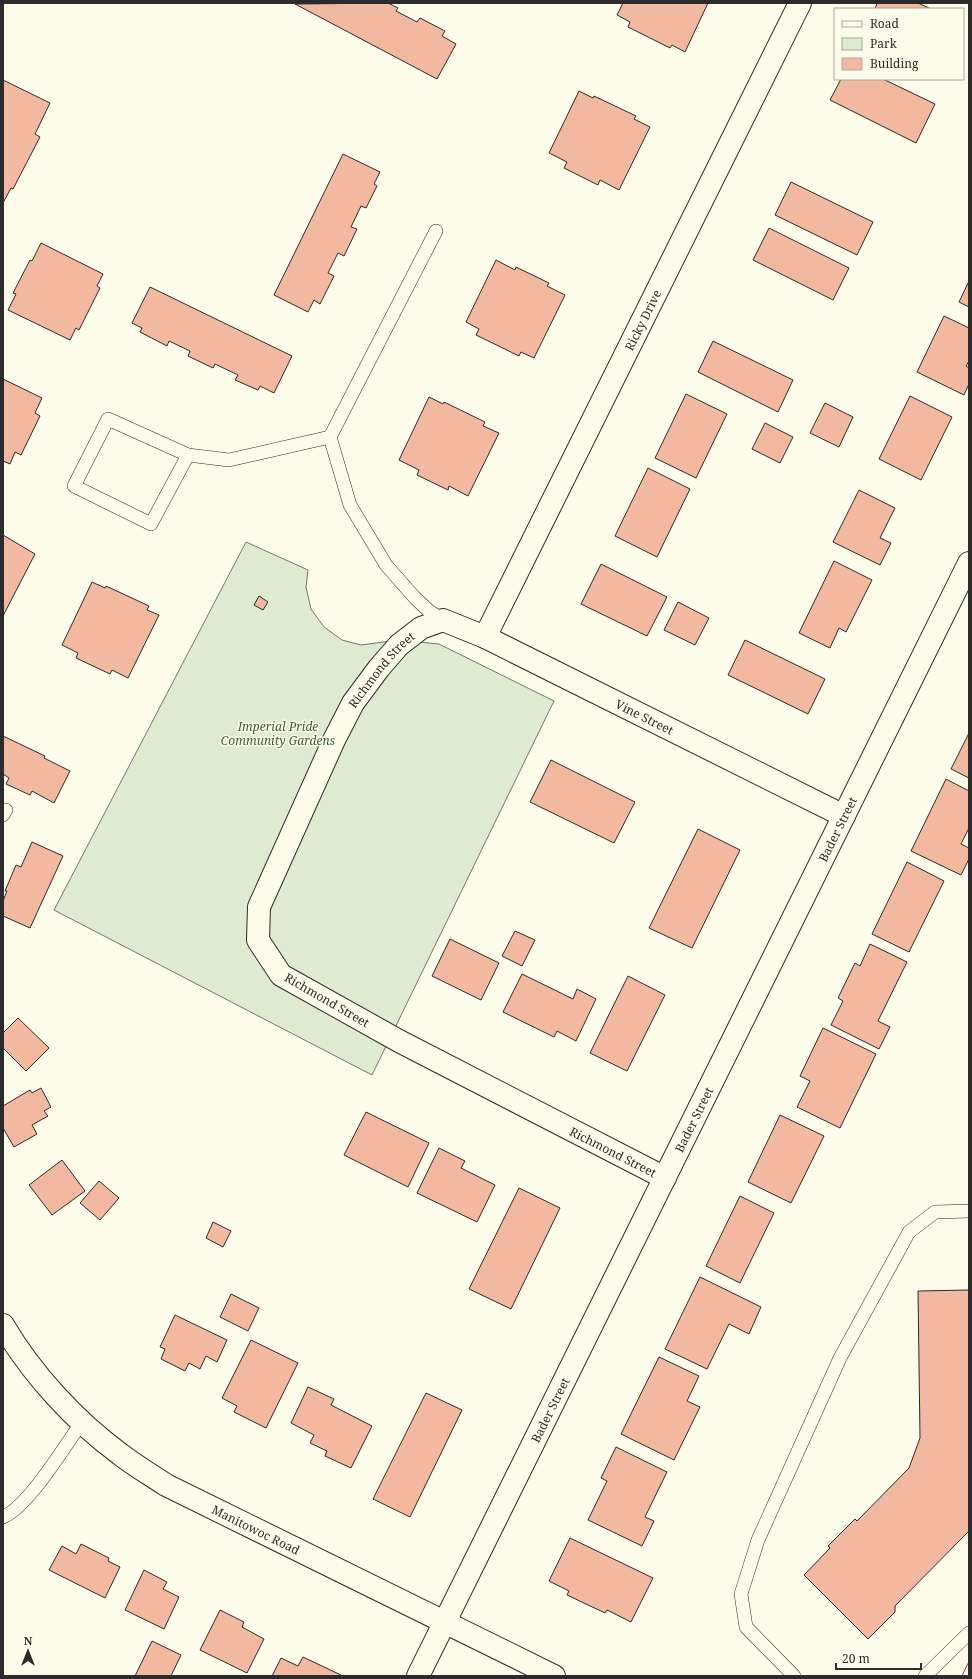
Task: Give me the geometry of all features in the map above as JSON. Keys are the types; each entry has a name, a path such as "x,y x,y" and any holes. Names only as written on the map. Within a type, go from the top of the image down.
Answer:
{"street":[{"name":"Ricky Drive","path":"485,637 800,3"},
{"name":"Bader Street","path":"418,1676 969,563"},
{"name":"Vine Street","path":"443,620 485,637 844,816"},
{"name":"Richmond Street","path":"443,620 421,628 399,645 353,703 334,740 259,906 258,940 281,975 399,1041 665,1178"},
{"name":"Manitowoc Road","path":"3,1325 40,1378 82,1422 120,1454 166,1485 554,1676"}],"lane":[{"path":"436,231 330,437 350,505 386,565 415,598 429,611 443,620"},
{"path":"188,455 152,524 74,486 108,419 188,455 229,460 330,437"},
{"path":"794,1676 746,1627 741,1594 758,1540 840,1358 909,1232 935,1212 969,1211"},
{"path":"3,1517 17,1509 30,1494 82,1422"},
{"path":"925,1676 969,1633"}],"green space":[{"name":"Imperial Pride Community Gardens","path":"246,542 308,570 306,587 311,609 324,627 342,640 361,645 399,640 439,644 554,701 372,1075 54,910"}],"building":[{"path":"388,3 398,8 396,11 417,22 420,18 445,31 442,36 456,44 437,79 295,4"},
{"path":"623,3 708,3 685,52 672,45 670,48 628,27 630,22 617,15"},
{"path":"877,3 918,3 929,8 875,8"},
{"path":"3,80 50,103 35,134 40,137 13,189 11,188 3,203"},
{"path":"840,80 885,80 935,104 916,143 830,100"},
{"path":"579,91 593,98 594,96 636,116 634,119 650,127 619,190 600,180 598,185 564,168 567,162 549,153"},
{"path":"343,154 380,172 374,184 377,186 366,208 361,206 351,227 357,229 344,256 338,253 328,273 334,276 320,304 314,300 308,312 274,295"},
{"path":"791,182 873,222 857,255 775,215"},
{"path":"769,228 849,268 833,300 753,260"},
{"path":"41,243 103,274 97,286 100,288 79,330 76,328 70,340 8,310 16,294 13,293 30,260 32,261"},
{"path":"496,260 515,270 516,267 549,283 547,286 565,295 534,358 521,352 519,356 476,335 479,329 466,322"},
{"path":"969,281 969,307 959,302"},
{"path":"150,287 292,356 274,393 260,386 258,390 235,380 238,375 215,364 213,368 188,356 190,351 169,341 167,346 140,332 142,328 132,323"},
{"path":"944,316 969,328 969,361 966,366 969,368 969,384 964,395 917,372"},
{"path":"713,341 793,380 778,412 698,372"},
{"path":"3,379 42,398 35,413 40,416 21,455 15,452 10,464 3,461"},
{"path":"686,394 727,414 696,478 655,458"},
{"path":"910,396 952,417 921,480 879,459"},
{"path":"429,397 443,404 444,402 485,422 483,426 499,433 468,496 449,486 448,490 417,475 419,470 399,460"},
{"path":"825,403 853,417 839,447 810,433"},
{"path":"765,423 793,437 780,463 752,449"},
{"path":"648,468 690,489 657,557 615,536"},
{"path":"859,490 895,508 880,538 891,543 880,565 833,542"},
{"path":"3,535 35,554 3,616"},
{"path":"834,561 872,580 846,632 839,628 830,648 799,633"},
{"path":"601,564 667,597 647,636 581,604"},
{"path":"92,582 105,588 106,586 149,606 147,610 159,615 128,678 112,670 110,674 76,658 78,653 62,645"},
{"path":"259,596 268,602 263,610 254,605"},
{"path":"678,602 709,618 695,645 664,630"},
{"path":"745,640 825,679 808,714 728,675"},
{"path":"969,733 969,778 951,769"},
{"path":"3,736 45,756 44,758 70,771 54,803 32,791 30,795 6,784 9,778 3,774"},
{"path":"551,760 635,802 614,843 530,802"},
{"path":"946,779 969,791 969,828 961,844 969,848 969,859 961,875 911,851"},
{"path":"698,829 740,850 692,948 649,928"},
{"path":"32,842 63,856 30,928 3,916 3,901 7,891 5,891 16,865 21,867"},
{"path":"907,862 944,881 909,952 872,934"},
{"path":"515,931 535,940 522,966 502,956"},
{"path":"450,939 499,963 481,1000 432,976"},
{"path":"870,944 907,962 878,1021 890,1027 879,1049 831,1025 843,1001 838,998 855,963 860,966"},
{"path":"522,974 573,999 577,989 596,999 576,1041 557,1031 554,1037 503,1012"},
{"path":"628,976 665,995 627,1071 590,1053"},
{"path":"18,1018 49,1048 26,1071 3,1048 3,1033"},
{"path":"823,1028 876,1054 840,1128 797,1107 810,1081 800,1076"},
{"path":"41,1088 51,1107 44,1111 48,1116 32,1125 37,1134 14,1147 3,1128 3,1106 30,1090 32,1093"},
{"path":"366,1112 429,1143 408,1187 344,1155"},
{"path":"780,1115 824,1136 791,1203 748,1182"},
{"path":"439,1148 465,1161 461,1168 495,1185 477,1222 417,1193"},
{"path":"62,1160 85,1191 52,1215 29,1185"},
{"path":"99,1181 119,1198 100,1220 80,1203"},
{"path":"519,1188 560,1208 511,1309 469,1289"},
{"path":"740,1196 774,1213 740,1283 706,1266"},
{"path":"213,1222 231,1231 223,1247 206,1238"},
{"path":"700,1277 761,1307 749,1334 729,1324 707,1369 665,1349"},
{"path":"969,1290 969,1531 895,1606 895,1612 868,1639 804,1575 830,1548 828,1546 855,1519 857,1521 909,1468 920,1438 918,1291"},
{"path":"231,1294 259,1308 248,1331 220,1317"},
{"path":"175,1315 227,1340 217,1362 206,1356 200,1369 189,1363 185,1371 161,1359 165,1349 160,1347"},
{"path":"251,1340 298,1363 266,1428 234,1412 237,1406 222,1398"},
{"path":"659,1357 699,1376 687,1401 700,1407 674,1460 621,1434"},
{"path":"308,1387 334,1399 331,1405 372,1426 351,1468 325,1456 327,1451 310,1443 314,1435 291,1423"},
{"path":"426,1393 462,1410 410,1517 373,1499"},
{"path":"616,1447 667,1472 645,1517 654,1521 642,1546 588,1520 607,1481 601,1478"},
{"path":"570,1538 653,1578 631,1622 607,1610 605,1613 567,1595 569,1591 549,1581"},
{"path":"81,1544 109,1558 108,1561 120,1567 105,1598 49,1570 62,1546 76,1554"},
{"path":"144,1570 167,1582 163,1589 179,1597 164,1629 125,1610"},
{"path":"220,1610 244,1622 242,1627 264,1639 247,1673 200,1650"},
{"path":"152,1641 181,1655 171,1676 135,1676"},
{"path":"303,1657 343,1676 272,1676 281,1658 298,1666"}],"power":[{"path":"962,1676 969,1661"}]}
